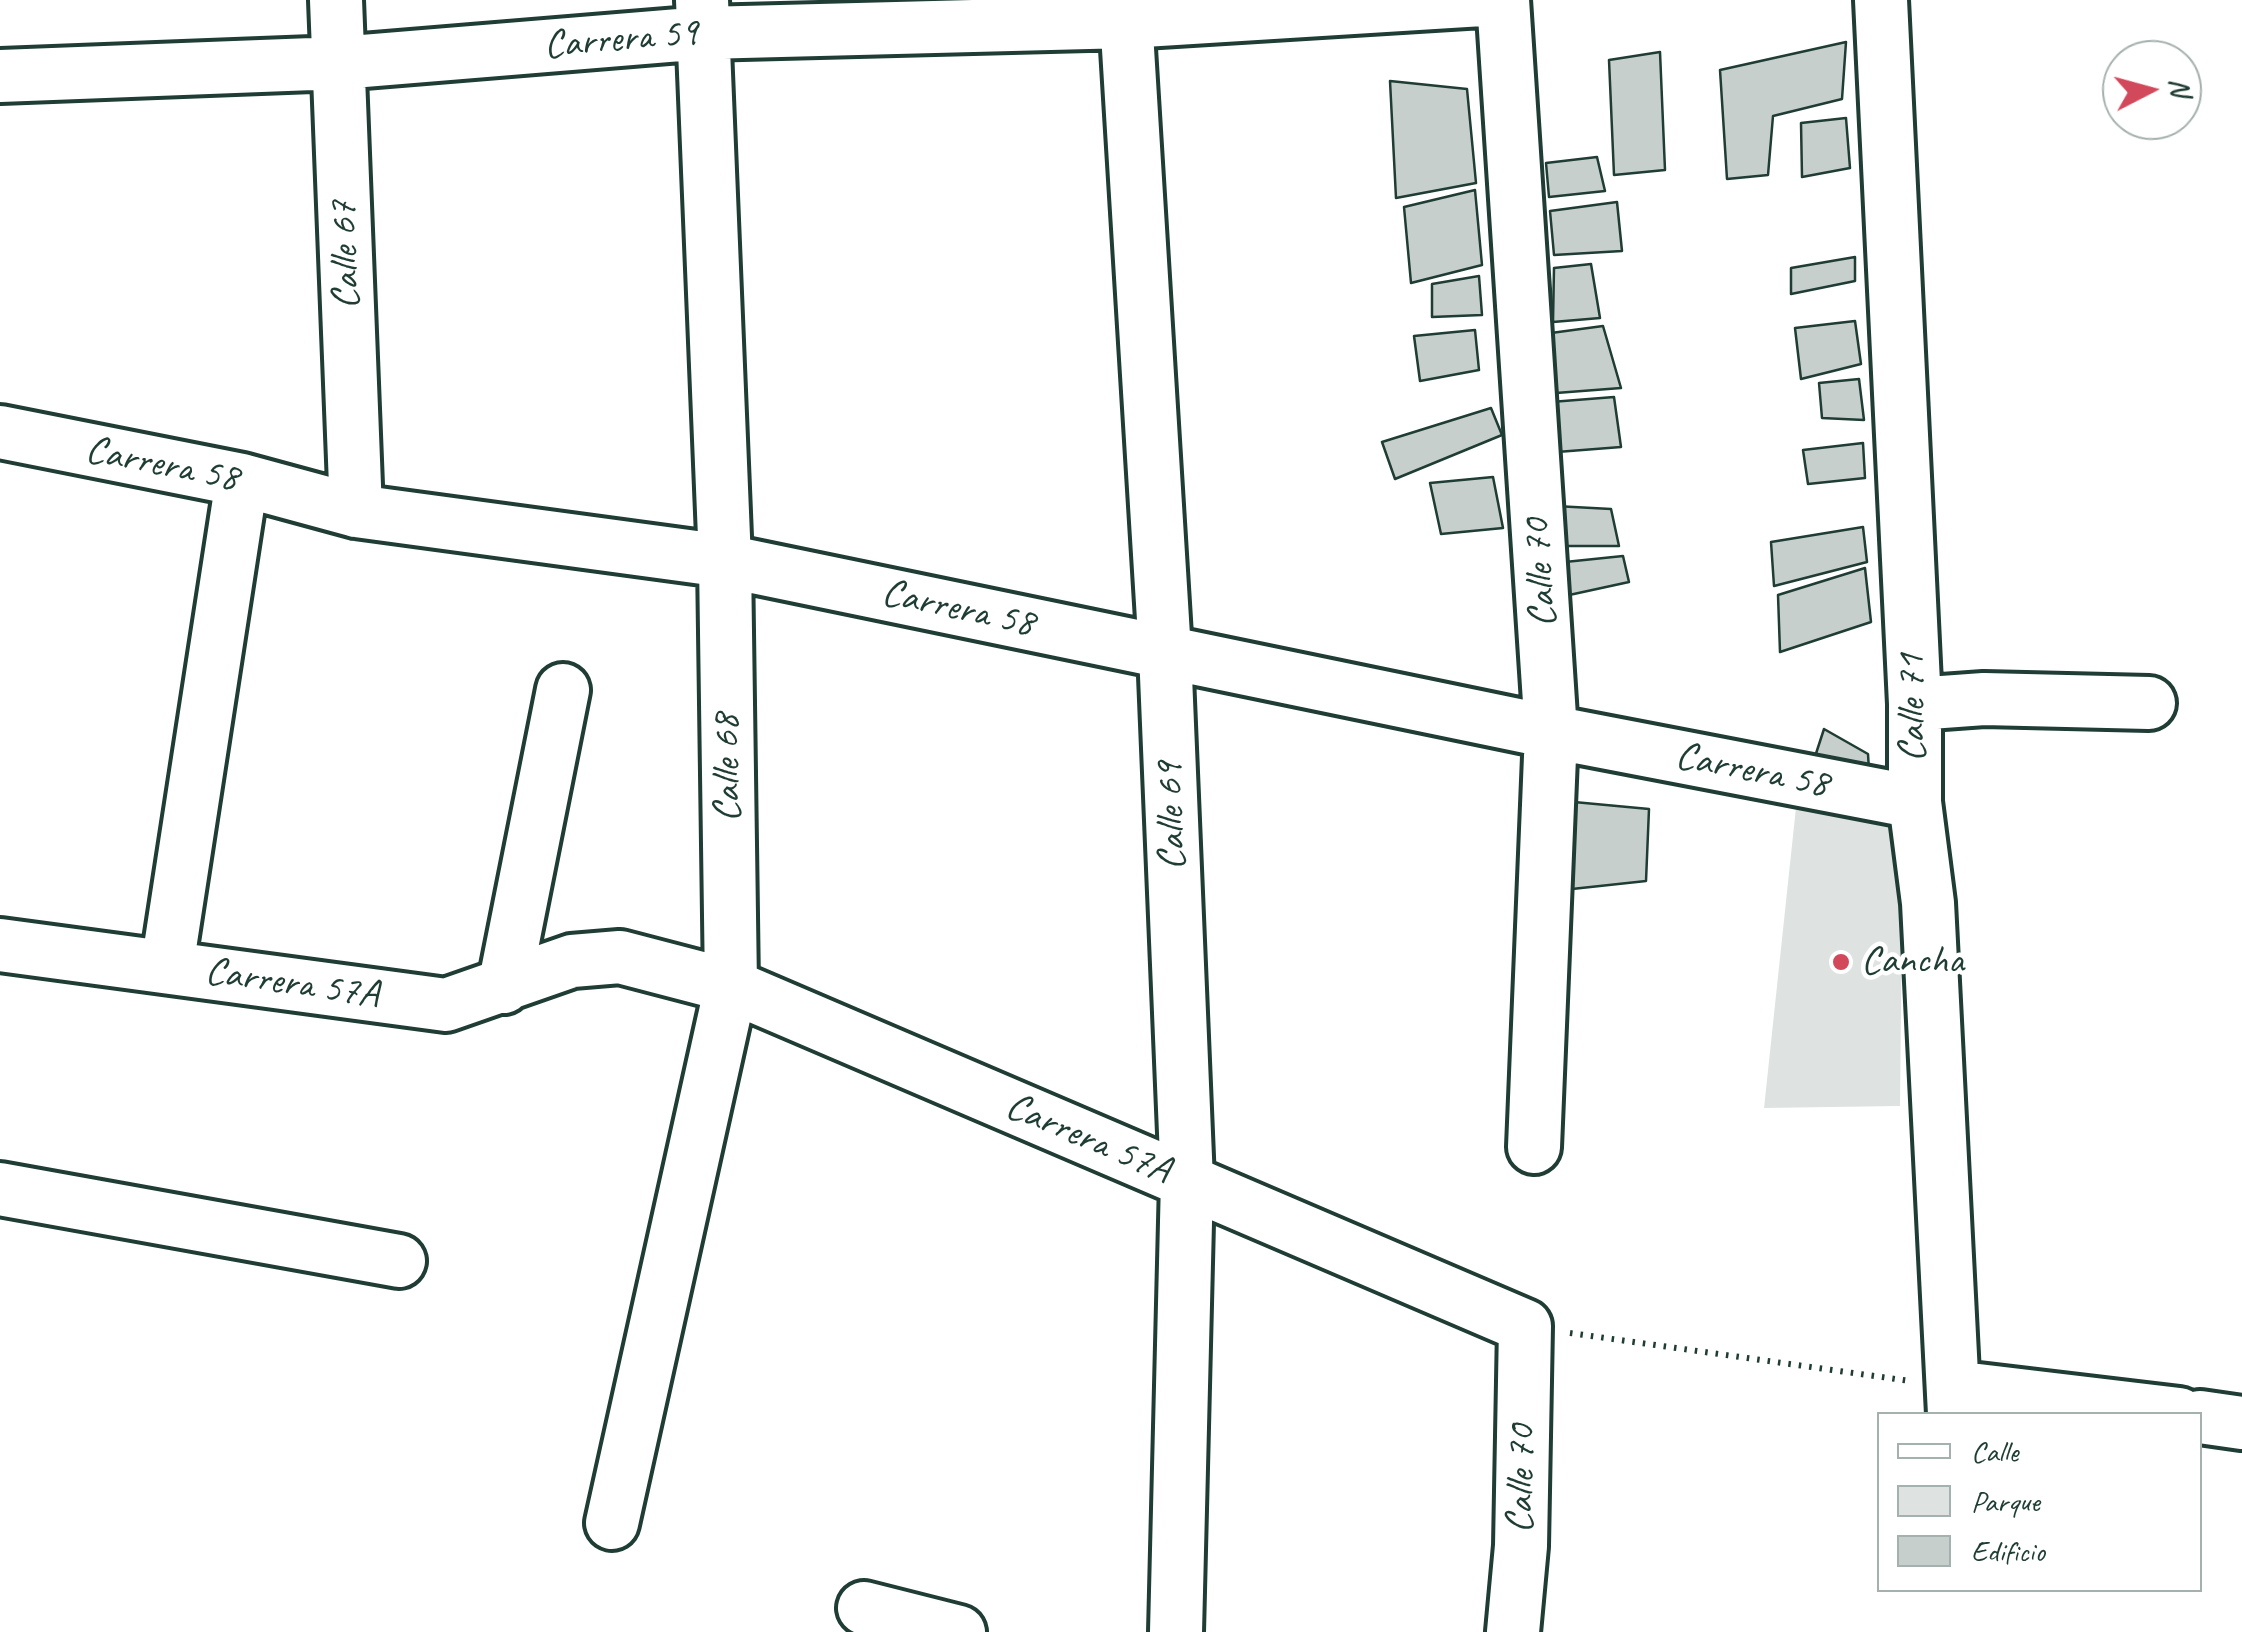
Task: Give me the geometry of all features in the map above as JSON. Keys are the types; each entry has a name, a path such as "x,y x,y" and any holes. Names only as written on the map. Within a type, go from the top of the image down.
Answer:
{"street":[{"name":"Calle 67","path":"336,0 356,511"},
{"name":"Carrera 59","path":"0,76 339,64 703,16 1126,11 1482,0"},
{"name":"Calle 70","path":"1503,0 1551,732 1534,1147"},
{"name":"Calle 71","path":"1882,0 1915,704 1915,802 1928,903 1954,1401"},
{"name":"Calle 69","path":"1126,11 1165,652 1187,1182 1176,1632"},
{"name":"Calle 68","path":"612,1523 730,986 726,561 703,16"},
{"name":"Carrera 58","path":"0,432 242,480 356,511 726,561 1551,732 1915,802"},
{"path":"167,966 242,480"},
{"path":"504,986 563,690"},
{"path":"1915,704 1984,698 2149,703"},
{"name":"Carrera 57A","path":"0,945 446,1005 572,962 620,957 730,986 1524,1326"},
{"path":"0,1189 399,1262"},
{"name":"Calle 70","path":"1513,1632 1521,1546 1524,1326"},
{"path":"1954,1401 2144,1412"},
{"path":"2202,1417 2242,1423"},
{"path":"864,1608 959,1632"}],"path":[{"path":"1524,1326 1954,1401"}],"green space":[{"name":"Cancha","path":"1797,798 1903,817 1900,1106 1764,1108"}],"building":[{"path":"1846,42 1842,99 1773,116 1768,175 1727,179 1720,70"},
{"path":"1660,52 1665,170 1614,175 1609,60"},
{"path":"1390,81 1467,89 1476,183 1396,198"},
{"path":"1846,118 1850,168 1802,177 1801,123"},
{"path":"1597,157 1605,191 1549,197 1546,163"},
{"path":"1475,190 1482,265 1411,283 1404,207"},
{"path":"1617,202 1622,251 1554,255 1550,211"},
{"path":"1855,257 1855,281 1791,294 1791,268"},
{"path":"1591,264 1600,318 1553,322 1554,268"},
{"path":"1479,276 1482,315 1432,317 1432,284"},
{"path":"1855,321 1861,364 1801,379 1795,328"},
{"path":"1603,326 1621,388 1556,393 1551,333"},
{"path":"1475,330 1479,370 1420,381 1414,336"},
{"path":"1859,379 1864,420 1822,418 1819,383"},
{"path":"1614,397 1621,447 1557,452 1551,402"},
{"path":"1491,408 1502,435 1395,479 1382,442"},
{"path":"1863,443 1865,478 1808,484 1803,450"},
{"path":"1493,477 1503,528 1441,534 1430,483"},
{"path":"1555,506 1611,509 1619,546 1559,546"},
{"path":"1863,527 1867,562 1774,586 1771,542"},
{"path":"1623,556 1629,582 1560,597 1565,562"},
{"path":"1865,568 1871,622 1780,652 1778,595"},
{"path":"1824,729 1868,754 1870,787 1809,775"},
{"path":"1574,802 1649,809 1646,881 1572,889"}],"place":[{"name":"Cancha","path":"1841,962"}]}
